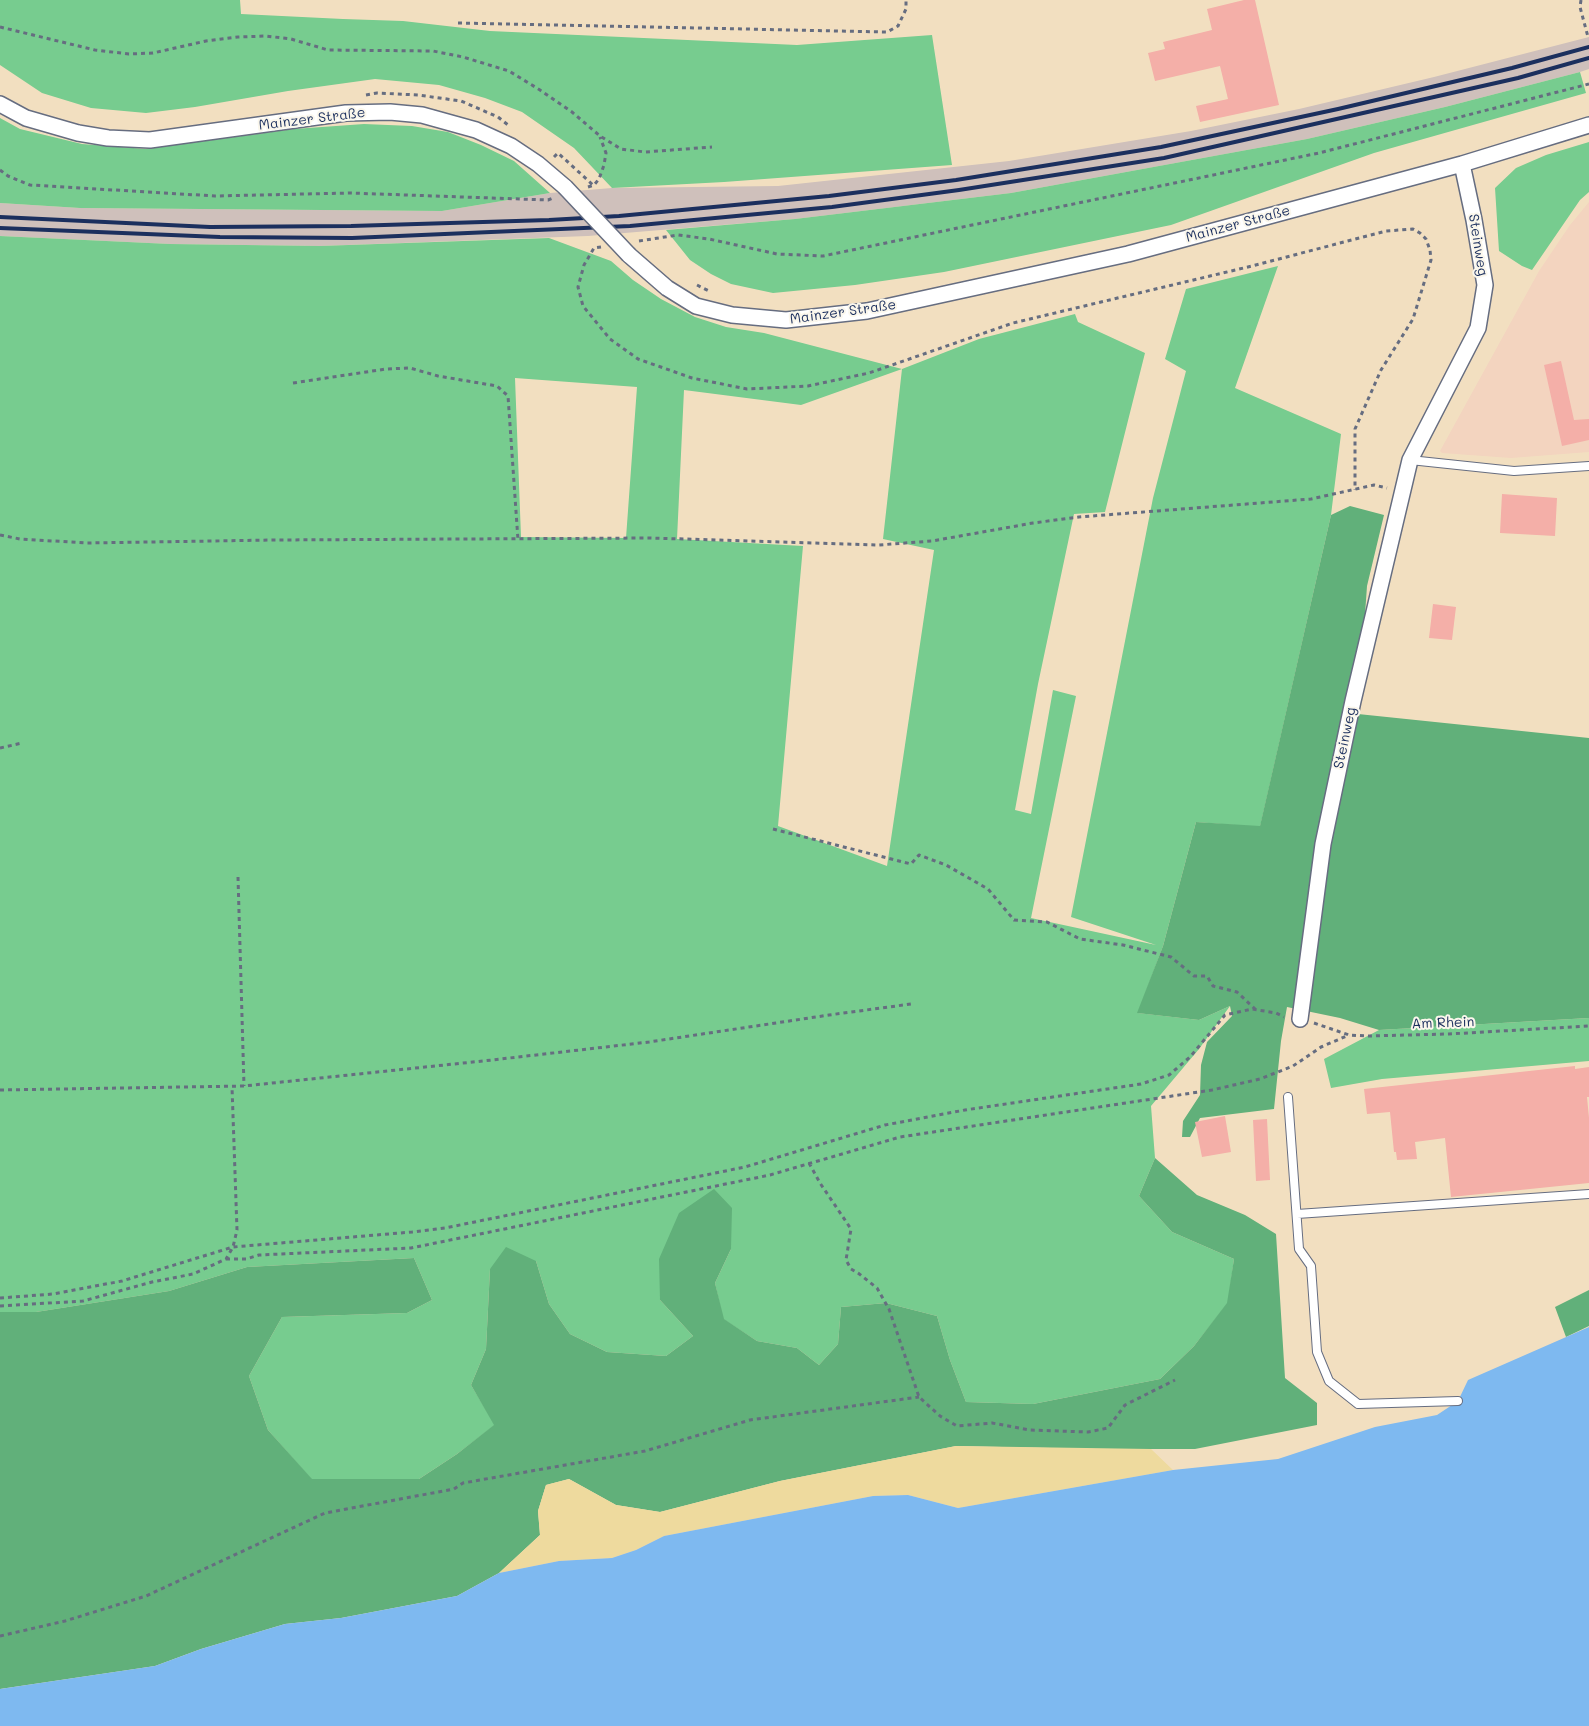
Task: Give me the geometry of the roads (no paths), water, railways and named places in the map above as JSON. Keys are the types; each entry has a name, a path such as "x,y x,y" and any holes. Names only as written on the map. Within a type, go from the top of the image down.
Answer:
{"street":[{"name":"Mainzer Straße","path":"0,104 26,118 78,133 108,138 150,140 346,113 390,112 422,115 476,130 510,146 538,164 561,192 630,248 667,288 696,306 732,315 786,320 867,311 1128,254 1462,164 1589,125"},
{"name":"Steinweg","path":"1300,1019 1323,844 1353,701 1410,460 1478,328 1484,285 1474,220 1462,164"}],"lane":[{"path":"1410,460 1514,471 1589,466"},
{"path":"1288,1097 1299,1249 1310,1266 1317,1352 1329,1381 1358,1404 1458,1402"},
{"path":"1297,1214 1589,1194"}],"water":[{"path":"1589,1327 1589,1726 0,1726 0,1689 155,1666 201,1649 285,1624 341,1618 457,1596 499,1573 559,1561 612,1558 636,1550 664,1536 873,1496 908,1495 958,1508 1173,1470 1278,1459 1375,1427 1437,1415 1458,1401 1468,1380"}],"railway":[{"path":"0,217 210,227 351,226 619,216 829,196 956,180 1161,147 1338,109 1512,68 1589,47"},
{"path":"0,228 220,237 352,238 630,226 832,207 959,190 1164,158 1518,78 1589,58"}]}
